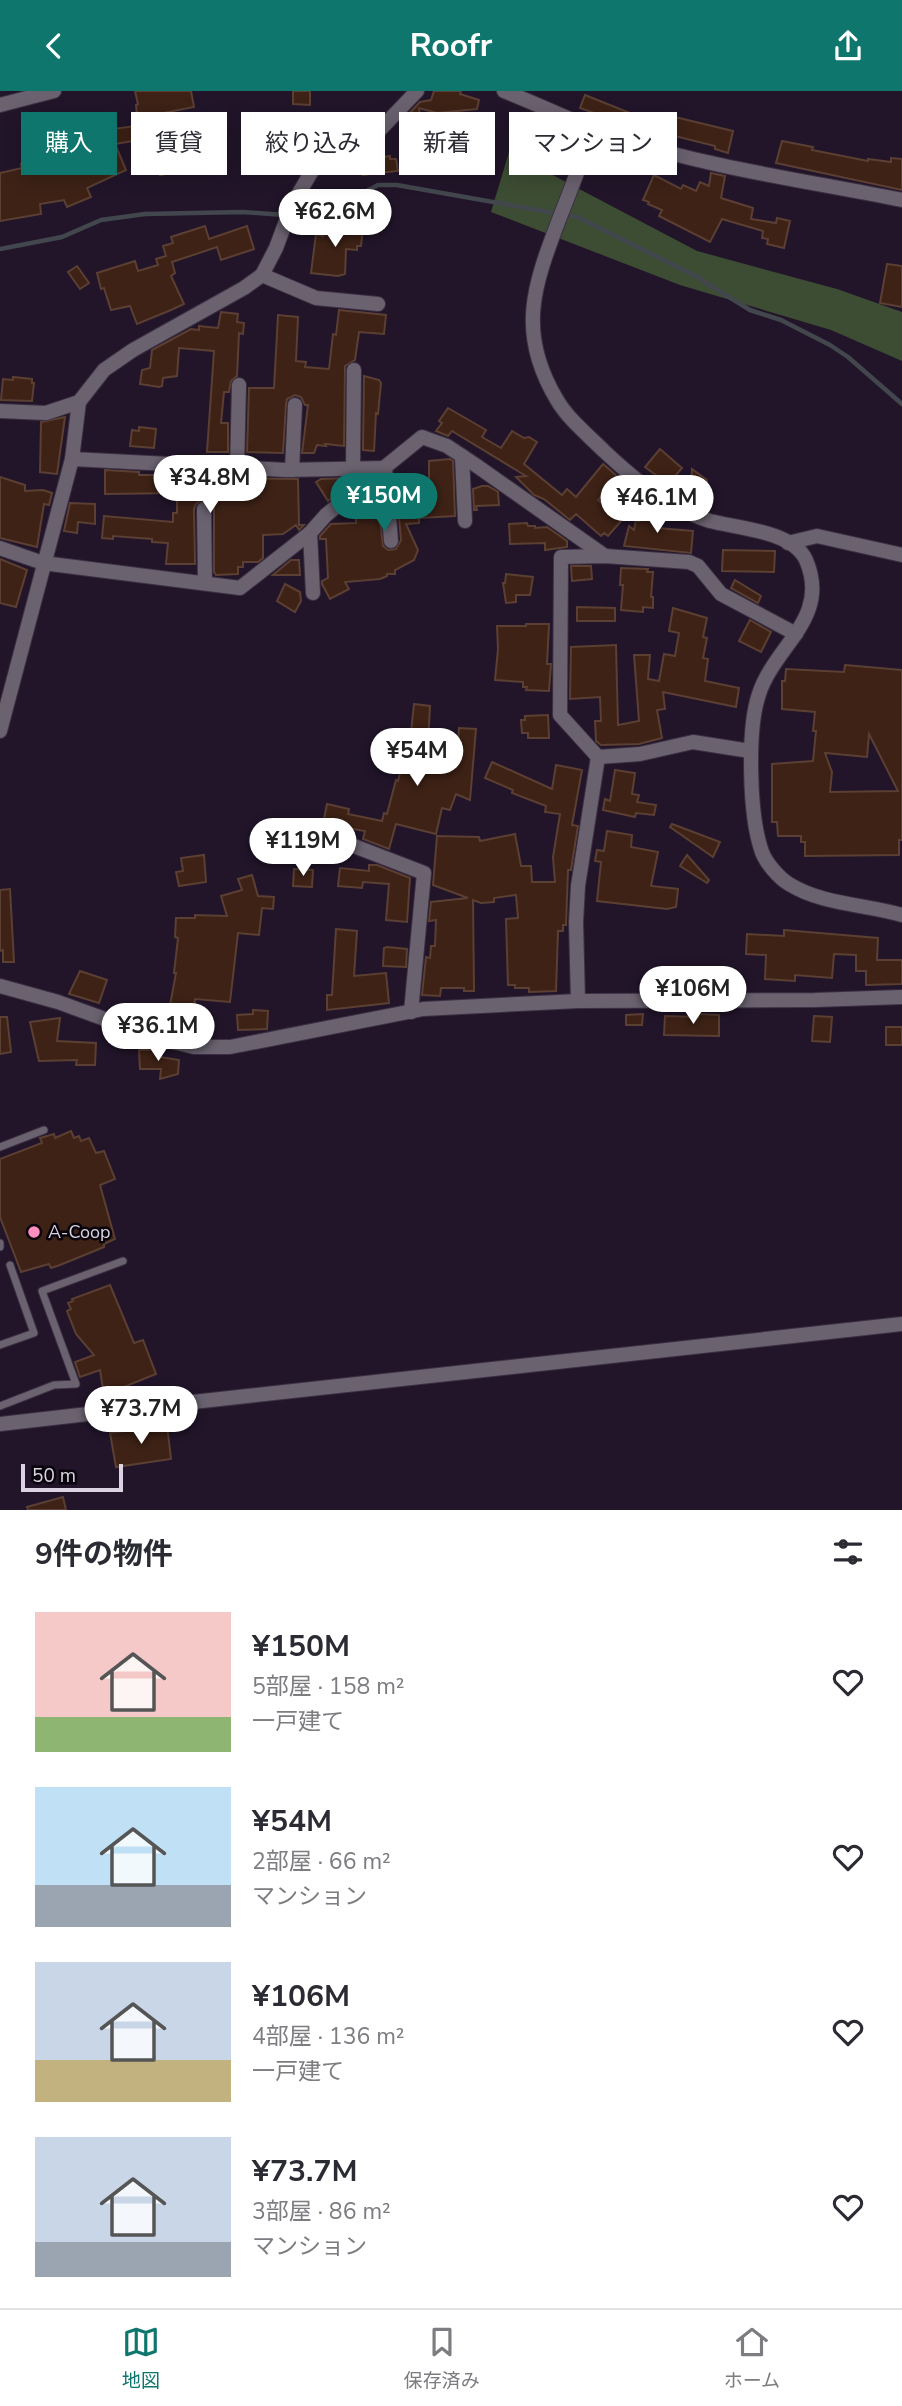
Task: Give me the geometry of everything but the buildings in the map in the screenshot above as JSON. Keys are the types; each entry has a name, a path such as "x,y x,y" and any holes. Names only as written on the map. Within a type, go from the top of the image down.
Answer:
{"street":[{"path":"0,105 54,91"},
{"path":"0,731 72,459 79,402 104,370 133,350 244,288 262,275 292,205 316,164 374,137 417,91"},
{"path":"504,91 556,112"},
{"path":"677,154 902,200"},
{"path":"577,175 539,273 533,313 533,337 541,370 558,403 581,429 657,496 683,511 710,520 773,534 804,556 810,571 813,597 807,617 780,656 759,694 750,751 756,831 763,855 786,883 809,895 902,915"},
{"path":"262,275 316,298 378,304"},
{"path":"353,470 354,370"},
{"path":"237,469 239,385"},
{"path":"0,411 46,413 79,402"},
{"path":"292,470 295,405"},
{"path":"0,548 43,563 240,588 310,533 326,515 422,437 447,446 605,557"},
{"path":"462,456 465,521"},
{"path":"72,459 237,469 385,468"},
{"path":"385,468 391,541"},
{"path":"204,509 205,583"},
{"path":"310,533 313,593"},
{"path":"788,543 817,536 902,555"},
{"path":"598,757 560,715 561,557 689,562 698,566 721,594 796,634"},
{"path":"598,757 640,754 693,742 750,751"},
{"path":"578,1001 578,886 598,757"},
{"path":"328,836 424,873 411,1012"},
{"path":"0,986 58,1002 157,1038 194,1047 230,1047 423,1009 578,1001 902,997"},
{"path":"0,1424 902,1324"}],"lane":[{"path":"0,1147 44,1130"},
{"path":"0,1406 54,1385 76,1384 41,1291 123,1261"},
{"path":"0,1345 34,1333 10,1265"}],"green space":[{"path":"509,152 509,175 553,175 697,251 837,289 902,312 902,361 831,330 680,285 491,212"}],"waterway":[{"path":"293,215 334,215 361,194 378,185 397,185 577,217 692,274 750,310 781,320 830,345 848,357 902,404"},
{"path":"0,249 62,237 101,220 145,214 243,212 284,215"}],"place":[{"name":"A-Coop","path":"34,1232"}]}
